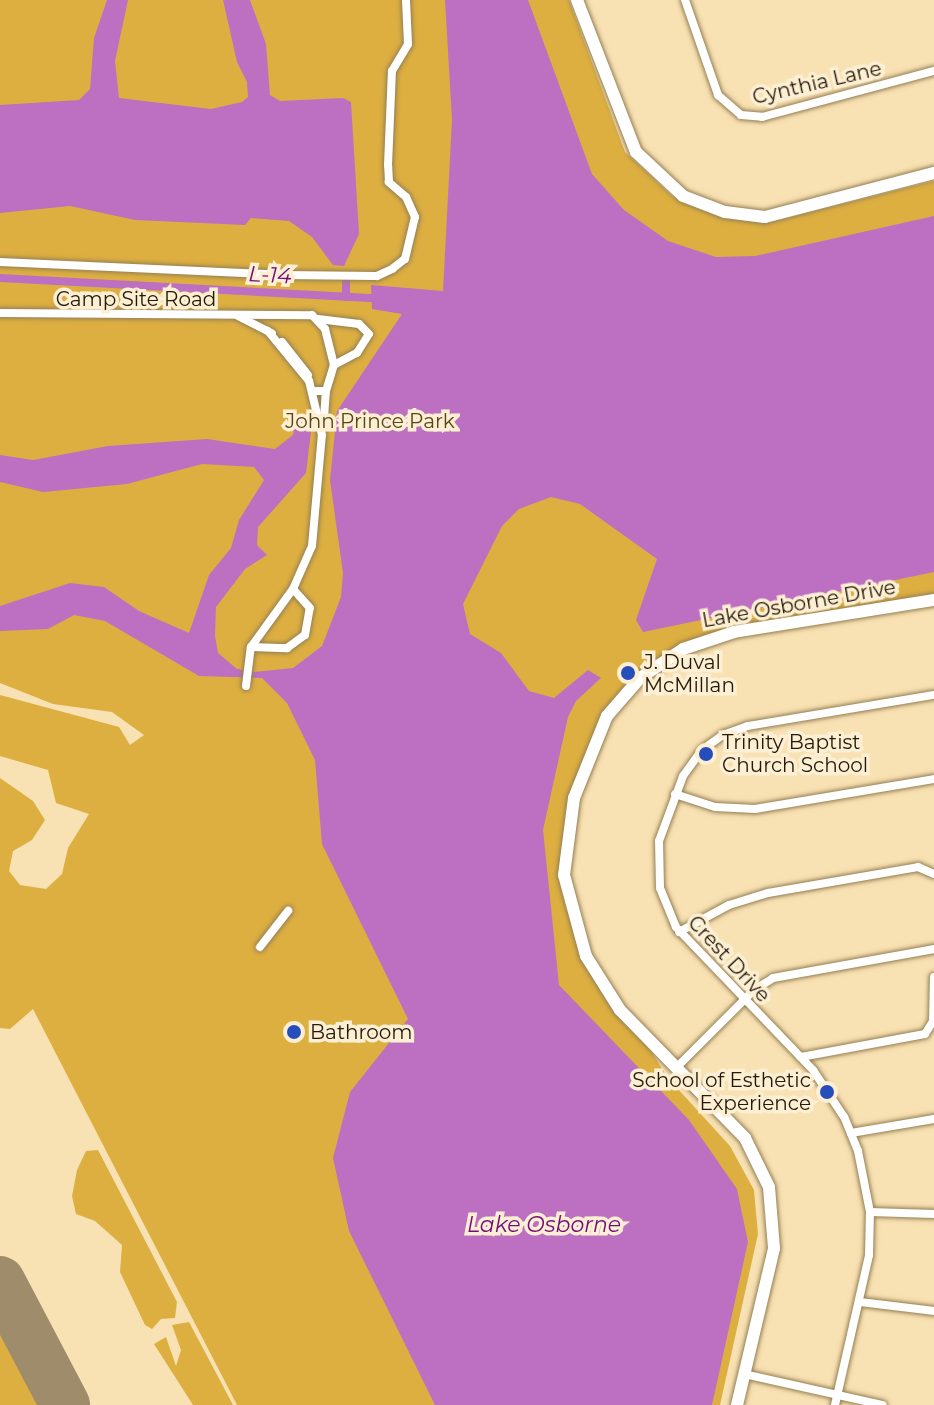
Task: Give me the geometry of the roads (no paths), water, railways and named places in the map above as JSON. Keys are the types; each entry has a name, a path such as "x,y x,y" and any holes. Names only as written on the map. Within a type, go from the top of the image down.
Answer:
{"street":[{"path":"0,262 282,275 377,276 392,269 405,259 415,217 406,197 389,182 388,165 392,71 408,44 406,0"},
{"path":"577,0 636,152 683,196 725,212 765,217 934,173"},
{"name":"Cynthia Lane","path":"685,0 718,95 741,115 762,117 934,71"},
{"name":"Camp Site Road","path":"0,313 237,316 266,330 305,367 322,435 312,546 293,589 251,647 246,686"},
{"path":"237,316 318,319 359,324 369,331 357,353 334,365"},
{"path":"266,330 267,319 280,316"},
{"path":"318,319 334,365 326,391 322,435"},
{"path":"313,391 326,391"},
{"path":"251,647 287,648 305,635 310,608 293,589"},
{"name":"Lake Osborne Drive","path":"737,1405 772,1260 772,1199 745,1138 620,1010 586,956 566,897 569,818 597,734 640,678 701,641 934,600"},
{"name":"Crest Drive","path":"836,1400 860,1302 870,1212 851,1133 834,1099 801,1057 679,932 664,904 657,872 659,841 675,794 702,750 736,730 934,695"},
{"path":"675,794 719,808 755,809 934,779"},
{"path":"679,932 729,905 768,893 918,867 934,874"},
{"path":"260,947 288,911"},
{"path":"677,1067 744,1000 784,975 934,949"},
{"path":"801,1057 925,1034 933,1021 934,977"},
{"path":"851,1133 934,1119"},
{"path":"870,1212 934,1214"},
{"path":"860,1302 934,1311"},
{"path":"744,1374 836,1400 883,1405"}],"water":[{"path":"107,0 128,0 115,61 119,98 211,109 242,102 248,97 247,82 237,62 223,0 250,0 266,44 270,95 280,101 343,98 351,102 359,234 344,266 333,265 312,237 289,221 251,218 245,225 135,220 70,206 0,213 0,105 79,100 90,89 94,38"},
{"name":"Lake Osborne","path":"445,0 528,0 592,174 624,210 668,241 716,257 755,256 934,216 934,572 643,632 636,620 657,559 580,504 551,497 519,509 502,526 463,604 470,634 501,653 529,691 554,698 588,670 601,678 576,701 568,717 543,830 559,985 689,1120 737,1189 748,1242 712,1405 435,1405 349,1231 333,1158 350,1092 408,1019 322,844 315,760 287,703 262,678 199,676 105,621 74,615 48,629 0,631 0,606 70,583 104,587 139,611 189,633 209,575 231,548 239,520 264,480 254,467 202,464 127,484 43,492 0,482 0,455 33,460 108,446 207,439 275,449 293,435 297,415 305,414 312,423 306,473 258,527 257,545 267,555 245,569 216,607 215,636 218,653 237,669 254,672 293,668 322,646 341,597 343,573 330,480 337,411 402,314 372,309 371,285 443,291 452,120"}],"waterway":[{"name":"L-14","path":"0,278 383,299"},
{"path":"346,282 346,297"}],"place":[{"name":"J. Duval McMillan","path":"628,673"},
{"name":"Trinity Baptist Church School","path":"706,754"},
{"name":"Bathroom","path":"294,1032"},
{"name":"School of Esthetic Experience","path":"827,1092"}],"park label":[{"name":"John Prince Park","path":"370,421"}]}
